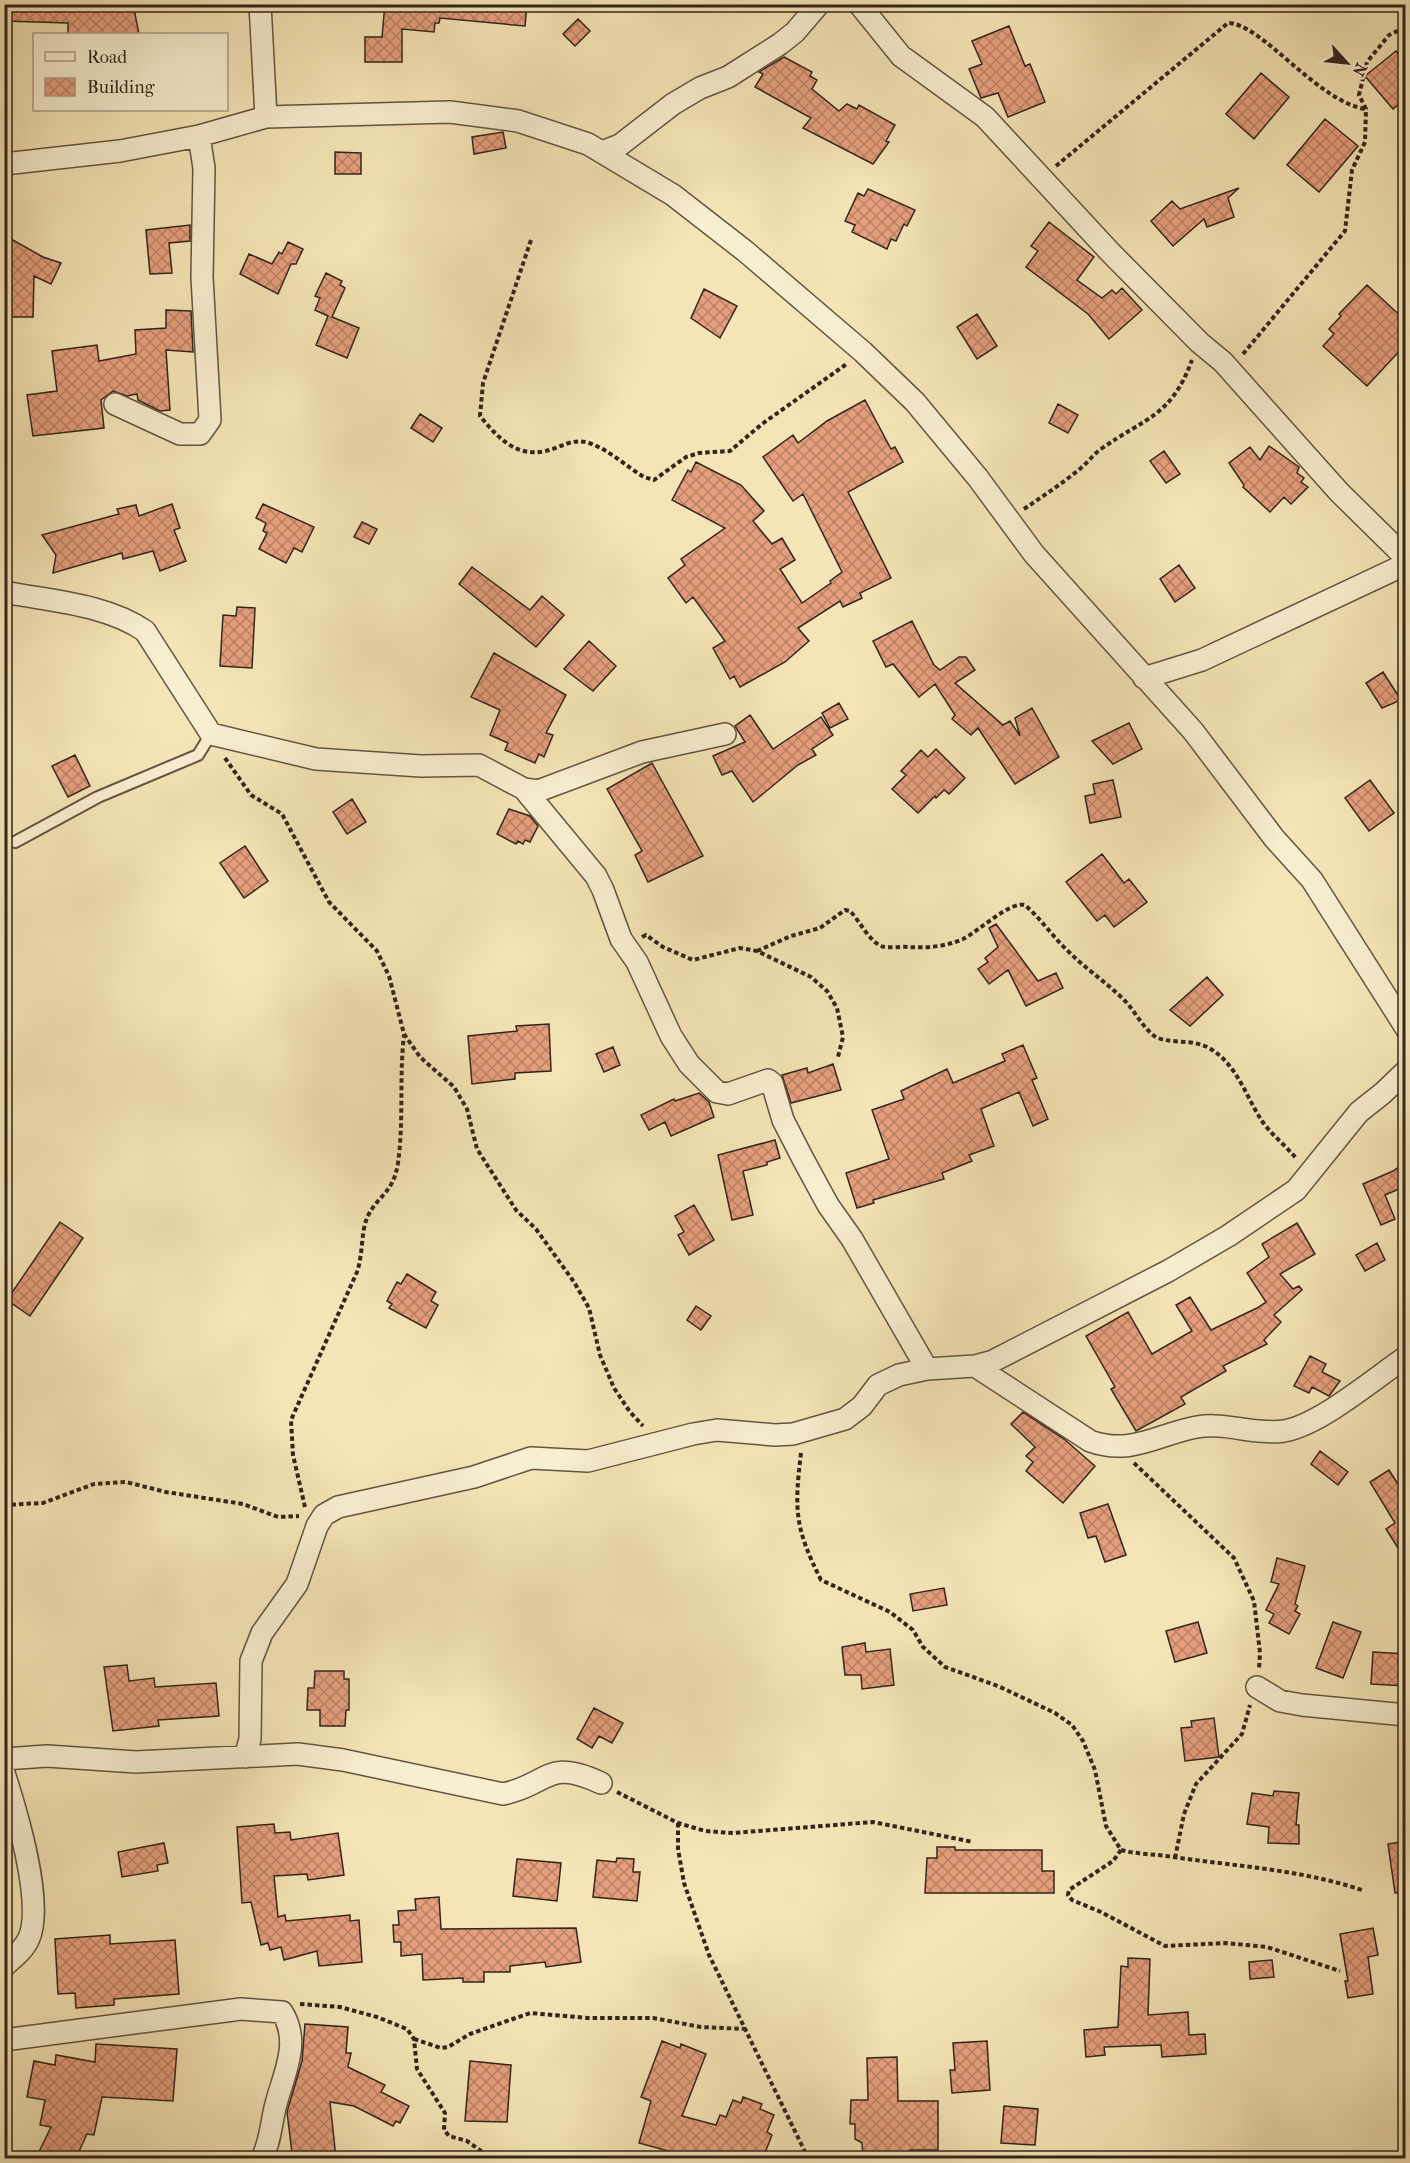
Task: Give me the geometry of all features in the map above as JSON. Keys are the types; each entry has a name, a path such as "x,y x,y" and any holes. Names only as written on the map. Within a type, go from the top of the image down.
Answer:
{"street":[{"path":"260,4 266,117"},
{"path":"602,152 620,145 700,88 728,77 780,44 795,32 819,4"},
{"path":"859,4 901,56 985,117 1200,343 1223,362 1339,492 1406,558"},
{"path":"4,164 120,151 199,136 266,117 450,112 518,121 602,152 673,195 745,251 863,352 915,402 1065,591 1193,731 1274,838 1312,880 1406,1028"},
{"path":"115,404 180,434 200,434 210,420 202,266 204,168 199,136"},
{"path":"1144,678 1202,660 1406,564"},
{"path":"4,592 97,611 129,621 145,631 215,736 316,759 421,766 479,765 524,789 538,791 642,752 725,734"},
{"path":"524,789 596,876 621,939 638,962 671,1036 689,1064 717,1092 728,1094 768,1080 772,1083 783,1120 803,1159 828,1205 852,1239 927,1369"},
{"path":"245,1756 250,1739 251,1661 262,1633 297,1584 306,1563 311,1540 324,1515 338,1507 474,1477 531,1458 588,1461 693,1434 717,1431 775,1435 816,1428 844,1419 862,1406 878,1385 889,1379 927,1369 975,1366 1013,1352 1168,1271 1227,1236 1288,1195 1309,1175 1359,1112 1406,1071"},
{"path":"975,1366 1090,1441 1108,1448 1121,1447 1197,1427 1275,1431 1306,1424 1406,1357"},
{"path":"1257,1687 1280,1701 1302,1706 1406,1715"},
{"path":"4,1759 47,1756 136,1762 298,1754 343,1760 503,1794 516,1792 553,1773 584,1775 601,1783"},
{"path":"4,1773 22,1837 33,1914 29,1939 4,1966"},
{"path":"4,2040 241,2009 282,2013 288,2022 291,2035 290,2059 275,2106 272,2131 262,2158"}],"lane":[{"path":"15,842 98,797 198,755 215,736"}],"path":[{"path":"1042,178 1228,23 1237,23 1335,97 1351,106 1366,109"},
{"path":"1223,362 1242,355 1254,343 1345,231 1352,170 1365,142 1366,109 1359,94 1367,62 1389,35 1406,27"},
{"path":"531,240 483,383 480,416 495,434 522,451 537,454 572,441 589,443 644,477 654,480 693,455 730,451 762,424 863,352"},
{"path":"1008,519 1080,469 1100,450 1140,427 1160,411 1182,387 1200,343"},
{"path":"4,1505 43,1503 94,1484 126,1482 209,1500 243,1504 278,1517 309,1515 293,1455 291,1420 357,1272 363,1256 367,1218 392,1186 404,1119 401,1089 404,1034 388,976 377,951 329,902 282,814 251,795 221,751 215,736"},
{"path":"757,951 791,936 820,928 845,910 850,911 874,941 882,946 922,948 961,940 990,923 1012,905 1018,903 1025,905 1068,951 1121,997 1153,1035 1160,1039 1196,1042 1211,1048 1228,1064 1241,1078 1251,1104 1264,1124 1309,1175"},
{"path":"630,954 634,946 646,935 663,947 693,960 740,948 757,951 812,977 827,991 837,1008 843,1037 837,1057"},
{"path":"404,1034 420,1057 454,1087 467,1109 477,1149 516,1210 536,1229 589,1308 600,1355 614,1388 630,1412 663,1443"},
{"path":"816,1428 802,1452 797,1488 798,1526 821,1580 890,1612 913,1630 923,1647 945,1667 998,1686 1055,1713 1072,1725 1083,1741 1095,1770 1106,1826 1121,1850 1330,1879 1362,1890"},
{"path":"1121,1447 1137,1467 1208,1530 1234,1558 1254,1601 1260,1653 1257,1687 1242,1734 1196,1784 1184,1814 1175,1858"},
{"path":"601,1783 678,1822 705,1831 733,1833 873,1822 973,1842"},
{"path":"678,1822 678,1849 684,1883 709,1955 808,2158"},
{"path":"1121,1850 1113,1861 1069,1890 1068,1895 1072,1900 1101,1912 1165,1946 1226,1943 1267,1947 1340,1971"},
{"path":"282,2013 301,2004 340,2007 377,2017 407,2029 414,2039 417,2069 445,2113 444,2130 449,2136 467,2141 491,2158"},
{"path":"414,2039 441,2048 448,2047 470,2034 530,2013 566,2017 653,2018 701,2027 746,2029"},
{"path":"1308,2158 1380,2158 1406,2152"}],"building":[{"path":"4,4 133,4 139,33 68,33 68,23 4,21"},
{"path":"385,4 527,4 525,26 440,18 439,23 435,23 434,32 402,29 402,62 365,62 365,37 382,37"},
{"path":"578,19 590,31 575,46 563,34"},
{"path":"1009,26 1025,66 1030,64 1045,102 1008,117 998,93 981,98 969,69 982,64 972,41"},
{"path":"1396,51 1406,62 1406,99 1393,109 1365,76"},
{"path":"784,57 812,72 810,76 817,80 812,89 839,111 847,104 857,109 859,105 895,125 886,141 889,142 873,164 803,128 811,118 755,87 763,74 759,72"},
{"path":"1261,73 1289,97 1254,139 1226,114"},
{"path":"1325,119 1358,146 1319,192 1287,165"},
{"path":"503,132 506,148 474,154 472,137"},
{"path":"335,152 361,153 361,174 335,174"},
{"path":"1239,188 1228,198 1234,217 1207,227 1204,219 1173,246 1151,221 1172,201 1180,209"},
{"path":"868,189 915,210 907,226 904,224 896,241 891,239 887,249 852,232 855,225 845,221 858,193 864,196"},
{"path":"1049,222 1094,257 1077,280 1102,298 1112,290 1116,294 1122,288 1142,310 1109,339 1088,314 1026,267 1038,251 1031,246"},
{"path":"190,225 190,241 169,243 172,273 150,274 146,230"},
{"path":"4,235 43,257 61,263 51,284 34,276 33,317 4,317"},
{"path":"288,242 303,249 296,264 291,264 278,294 240,274 249,254 272,264 279,252 282,254"},
{"path":"326,273 342,281 340,285 345,288 332,317 359,328 347,358 316,345 328,316 315,310 320,298 315,296"},
{"path":"1367,285 1406,321 1406,344 1367,386 1323,346 1334,334 1329,329 1341,316 1339,314"},
{"path":"704,289 737,306 720,338 691,318"},
{"path":"166,310 191,311 193,352 166,350 170,410 160,411 138,400 137,394 127,396 113,391 101,400 104,428 33,436 27,395 57,391 52,351 97,345 99,361 136,354 135,330 166,328"},
{"path":"977,314 997,346 977,359 957,327"},
{"path":"865,400 891,449 895,447 903,462 848,492 891,578 860,593 862,598 843,607 840,601 798,628 809,641 785,662 740,687 734,676 730,679 713,648 725,641 693,597 686,603 668,578 685,565 681,559 725,528 672,500 688,470 691,472 696,462 741,485 764,511 753,521 772,544 782,538 795,560 780,569 802,603 831,583 830,581 842,572 803,494 793,501 763,457 793,435 798,443 827,421"},
{"path":"1058,404 1078,415 1068,433 1049,423"},
{"path":"420,414 442,428 433,442 411,428"},
{"path":"1269,446 1299,467 1297,473 1304,478 1301,482 1308,487 1291,504 1284,497 1270,512 1243,487 1244,485 1229,463 1250,447 1260,460"},
{"path":"1164,451 1180,474 1166,483 1150,461"},
{"path":"172,504 180,528 174,530 186,561 160,571 153,551 123,559 122,553 53,573 56,555 42,535 119,514 117,509 136,505 139,516"},
{"path":"263,504 314,527 302,552 294,548 286,563 259,549 267,533 263,531 266,523 256,518"},
{"path":"362,522 377,529 369,544 354,537"},
{"path":"1179,565 1195,588 1175,602 1160,579"},
{"path":"472,567 530,610 542,596 564,615 536,647 459,584"},
{"path":"237,607 255,608 252,668 220,666 223,615 236,616"},
{"path":"912,621 934,665 940,670 959,657 966,657 975,670 955,683 1003,725 1010,721 1020,736 1015,718 1032,708 1059,757 1015,784 978,728 971,735 952,719 955,715 935,684 919,697 893,664 886,667 873,641"},
{"path":"589,641 616,666 593,691 564,669"},
{"path":"494,653 566,695 546,733 553,735 544,757 539,754 535,763 505,750 508,743 490,735 500,710 471,697"},
{"path":"1383,672 1401,700 1382,708 1366,683"},
{"path":"839,703 848,719 830,728 822,713"},
{"path":"750,715 773,749 821,717 833,735 812,749 816,755 798,765 753,802 732,771 722,775 713,756 745,742 735,726"},
{"path":"1129,723 1142,749 1113,764 1092,741"},
{"path":"936,749 965,778 949,794 944,790 936,798 935,796 918,813 892,789 906,775 901,771 921,750 928,757"},
{"path":"75,755 90,786 68,797 52,766"},
{"path":"652,763 703,856 648,882 635,855 642,851 607,789"},
{"path":"1113,780 1121,817 1090,823 1085,796 1095,794 1093,784"},
{"path":"1370,780 1394,813 1369,831 1345,798"},
{"path":"352,799 366,822 347,834 333,812"},
{"path":"509,809 530,816 538,826 530,842 525,840 523,844 518,841 516,844 497,834"},
{"path":"245,846 268,881 244,898 220,863"},
{"path":"1102,854 1124,883 1129,879 1147,902 1114,927 1105,915 1097,921 1066,882"},
{"path":"996,924 1038,981 1056,973 1063,988 1026,1006 1008,970 989,984 978,969 988,962 985,958 998,947 989,928"},
{"path":"1207,977 1223,995 1190,1026 1170,1010"},
{"path":"549,1024 551,1071 515,1073 515,1079 472,1084 468,1036 517,1031 516,1026"},
{"path":"1023,1045 1037,1078 1032,1080 1048,1119 1033,1126 1019,1092 981,1109 994,1146 969,1155 972,1161 942,1173 944,1179 873,1200 874,1203 857,1208 846,1173 889,1159 872,1110 904,1099 901,1091 947,1069 953,1083 1005,1061 1002,1054"},
{"path":"613,1047 620,1065 604,1072 596,1054"},
{"path":"833,1064 841,1090 791,1103 782,1075 807,1068 808,1073"},
{"path":"699,1093 709,1102 714,1117 671,1136 665,1122 649,1130 641,1115 674,1099 675,1101"},
{"path":"775,1140 780,1158 767,1162 767,1165 743,1171 753,1215 732,1220 718,1155"},
{"path":"1406,1162 1406,1186 1385,1195 1395,1219 1381,1225 1363,1184 1393,1171"},
{"path":"694,1205 714,1240 689,1255 678,1235 684,1232 675,1216"},
{"path":"60,1222 83,1238 30,1316 7,1300"},
{"path":"1297,1223 1315,1254 1280,1274 1293,1289 1299,1286 1302,1290 1274,1315 1281,1322 1264,1340 1267,1344 1223,1366 1226,1371 1181,1397 1185,1404 1136,1431 1111,1389 1115,1387 1086,1336 1128,1312 1152,1354 1192,1331 1176,1305 1190,1297 1211,1330 1257,1308 1266,1302 1247,1273 1269,1257 1262,1244"},
{"path":"1377,1243 1385,1260 1365,1271 1356,1255"},
{"path":"407,1274 436,1292 431,1301 438,1305 426,1328 389,1308 392,1304 387,1301 397,1282 401,1284"},
{"path":"696,1306 711,1316 701,1330 687,1320"},
{"path":"1310,1356 1326,1364 1322,1372 1340,1381 1329,1396 1312,1387 1309,1393 1294,1386"},
{"path":"1023,1412 1064,1439 1095,1466 1063,1503 1026,1471 1033,1462 1026,1456 1035,1447 1011,1424"},
{"path":"1320,1451 1348,1472 1338,1485 1311,1464"},
{"path":"1389,1470 1406,1497 1406,1561 1386,1529 1395,1523 1370,1482"},
{"path":"1108,1504 1126,1555 1105,1562 1096,1536 1088,1538 1080,1513"},
{"path":"1277,1558 1305,1566 1295,1604 1298,1606 1295,1611 1300,1614 1289,1634 1269,1623 1274,1614 1266,1610 1279,1584 1271,1582"},
{"path":"944,1588 947,1605 913,1611 910,1594"},
{"path":"1198,1622 1207,1653 1175,1662 1166,1631"},
{"path":"1333,1622 1361,1632 1343,1678 1316,1668"},
{"path":"865,1643 866,1652 890,1649 894,1685 862,1689 861,1675 845,1675 842,1647"},
{"path":"1373,1652 1406,1654 1406,1686 1371,1684"},
{"path":"127,1665 129,1681 154,1678 155,1687 216,1683 219,1716 158,1720 159,1726 113,1731 104,1667"},
{"path":"315,1671 344,1671 344,1679 349,1679 349,1710 346,1710 345,1726 320,1726 320,1710 307,1710 308,1688 314,1688"},
{"path":"594,1708 623,1723 612,1743 599,1736 592,1748 577,1739"},
{"path":"1214,1718 1219,1757 1185,1761 1181,1728 1192,1727 1191,1721"},
{"path":"1274,1791 1299,1793 1296,1825 1299,1825 1299,1844 1268,1843 1269,1827 1247,1824 1252,1793 1273,1796"},
{"path":"274,1824 275,1833 290,1832 291,1840 338,1833 344,1875 308,1880 307,1874 274,1876 278,1917 285,1915 286,1921 350,1915 350,1921 359,1920 362,1962 319,1966 317,1951 284,1960 281,1947 270,1950 268,1943 261,1945 251,1902 242,1903 237,1827"},
{"path":"1406,1841 1406,1892 1395,1893 1388,1844"},
{"path":"164,1843 168,1863 157,1865 158,1871 122,1877 118,1852"},
{"path":"937,1847 955,1847 955,1850 1042,1850 1042,1871 1054,1871 1054,1893 925,1893 927,1858 937,1858"},
{"path":"617,1858 634,1859 633,1872 640,1872 637,1901 593,1897 597,1860 616,1862"},
{"path":"517,1859 561,1863 557,1901 513,1896"},
{"path":"439,1897 441,1929 576,1928 581,1962 546,1967 545,1962 510,1966 510,1972 484,1972 484,1982 463,1982 463,1978 423,1980 422,1954 401,1956 401,1942 394,1942 393,1925 399,1925 398,1911 416,1910 415,1899"},
{"path":"1373,1928 1378,1955 1368,1957 1373,1994 1348,1998 1345,1981 1348,1981 1340,1934"},
{"path":"110,1935 110,1944 175,1940 179,1994 114,1999 114,2005 76,2008 75,1993 58,1994 55,1939"},
{"path":"1128,1958 1150,1959 1148,2015 1188,2012 1189,2035 1205,2034 1206,2054 1162,2057 1161,2045 1104,2047 1105,2055 1086,2057 1084,2030 1118,2027 1121,1966 1128,1967"},
{"path":"1272,1960 1274,1977 1250,1979 1249,1962"},
{"path":"305,2024 348,2027 346,2053 351,2053 348,2067 385,2085 381,2092 409,2106 400,2123 396,2121 393,2126 354,2106 330,2102 336,2158 307,2158 307,2151 292,2153 287,2112 302,2061"},
{"path":"662,2041 680,2048 681,2044 706,2054 682,2116 716,2125 720,2115 726,2117 733,2100 741,2103 743,2097 762,2104 760,2109 774,2115 767,2132 772,2135 763,2158 706,2158 691,2152 690,2157 639,2143 651,2101 641,2097"},
{"path":"987,2041 990,2090 952,2093 950,2070 955,2070 953,2043"},
{"path":"96,2044 177,2049 173,2101 102,2097 94,2135 87,2134 76,2158 36,2158 51,2127 40,2125 45,2100 27,2097 34,2061 55,2065 56,2055 95,2062"},
{"path":"897,2057 898,2101 938,2101 938,2150 910,2150 910,2158 863,2158 862,2143 855,2139 855,2124 850,2124 851,2100 868,2100 867,2058"},
{"path":"470,2061 511,2065 507,2122 465,2121"},
{"path":"1004,2106 1038,2109 1035,2145 1001,2143"}]}
